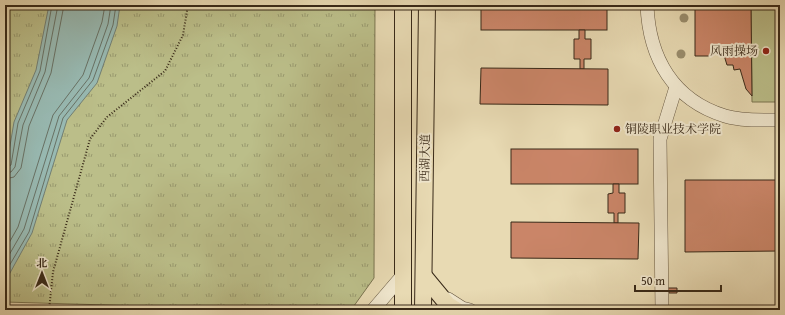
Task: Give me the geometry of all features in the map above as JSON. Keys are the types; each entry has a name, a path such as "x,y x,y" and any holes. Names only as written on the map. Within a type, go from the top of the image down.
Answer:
{"main road":[{"path":"403,5 403,310"},
{"name":"西湖大道","path":"423,310 427,5"},
{"path":"424,276 448,305 456,310"}],"street":[{"path":"647,5 648,24 655,51 665,71 676,87 688,98 702,107 726,116 746,119 780,120"},
{"path":"662,310 660,139 676,87"},
{"path":"374,310 403,274"},
{"path":"436,290 462,308 470,310"}],"path":[{"path":"48,310 53,272 90,139 107,117 165,71 183,36 188,5"}],"green space":[{"path":"5,5 375,5 374,278 351,310 277,310 5,302"},
{"name":"风雨操场","path":"751,5 780,5 780,102 752,102"}],"water":[{"path":"49,5 120,5 117,26 97,83 67,120 32,233 5,282 5,175 14,122 36,70"}],"building":[{"path":"481,5 607,5 607,30 481,30"},
{"path":"695,5 751,5 752,96 746,89 740,69 734,70 733,65 727,65 723,52 711,51 711,56 695,56"},
{"path":"579,30 585,30 585,39 591,39 591,59 584,59 584,69 580,69 580,59 574,59 574,39 579,39"},
{"path":"481,68 608,69 608,105 480,104"},
{"path":"511,149 638,149 638,184 511,184"},
{"path":"685,180 780,180 780,251 685,252"},
{"path":"613,184 619,184 619,193 625,193 625,213 618,213 618,223 614,223 614,213 608,213 608,194 613,193"},
{"path":"511,222 639,223 638,259 511,258"},
{"path":"666,288 677,288 677,293 669,293 669,291 666,291"}],"place":[{"name":"风雨操场","path":"766,51"},
{"name":"铜陵职业技术学院","path":"617,129"}]}
